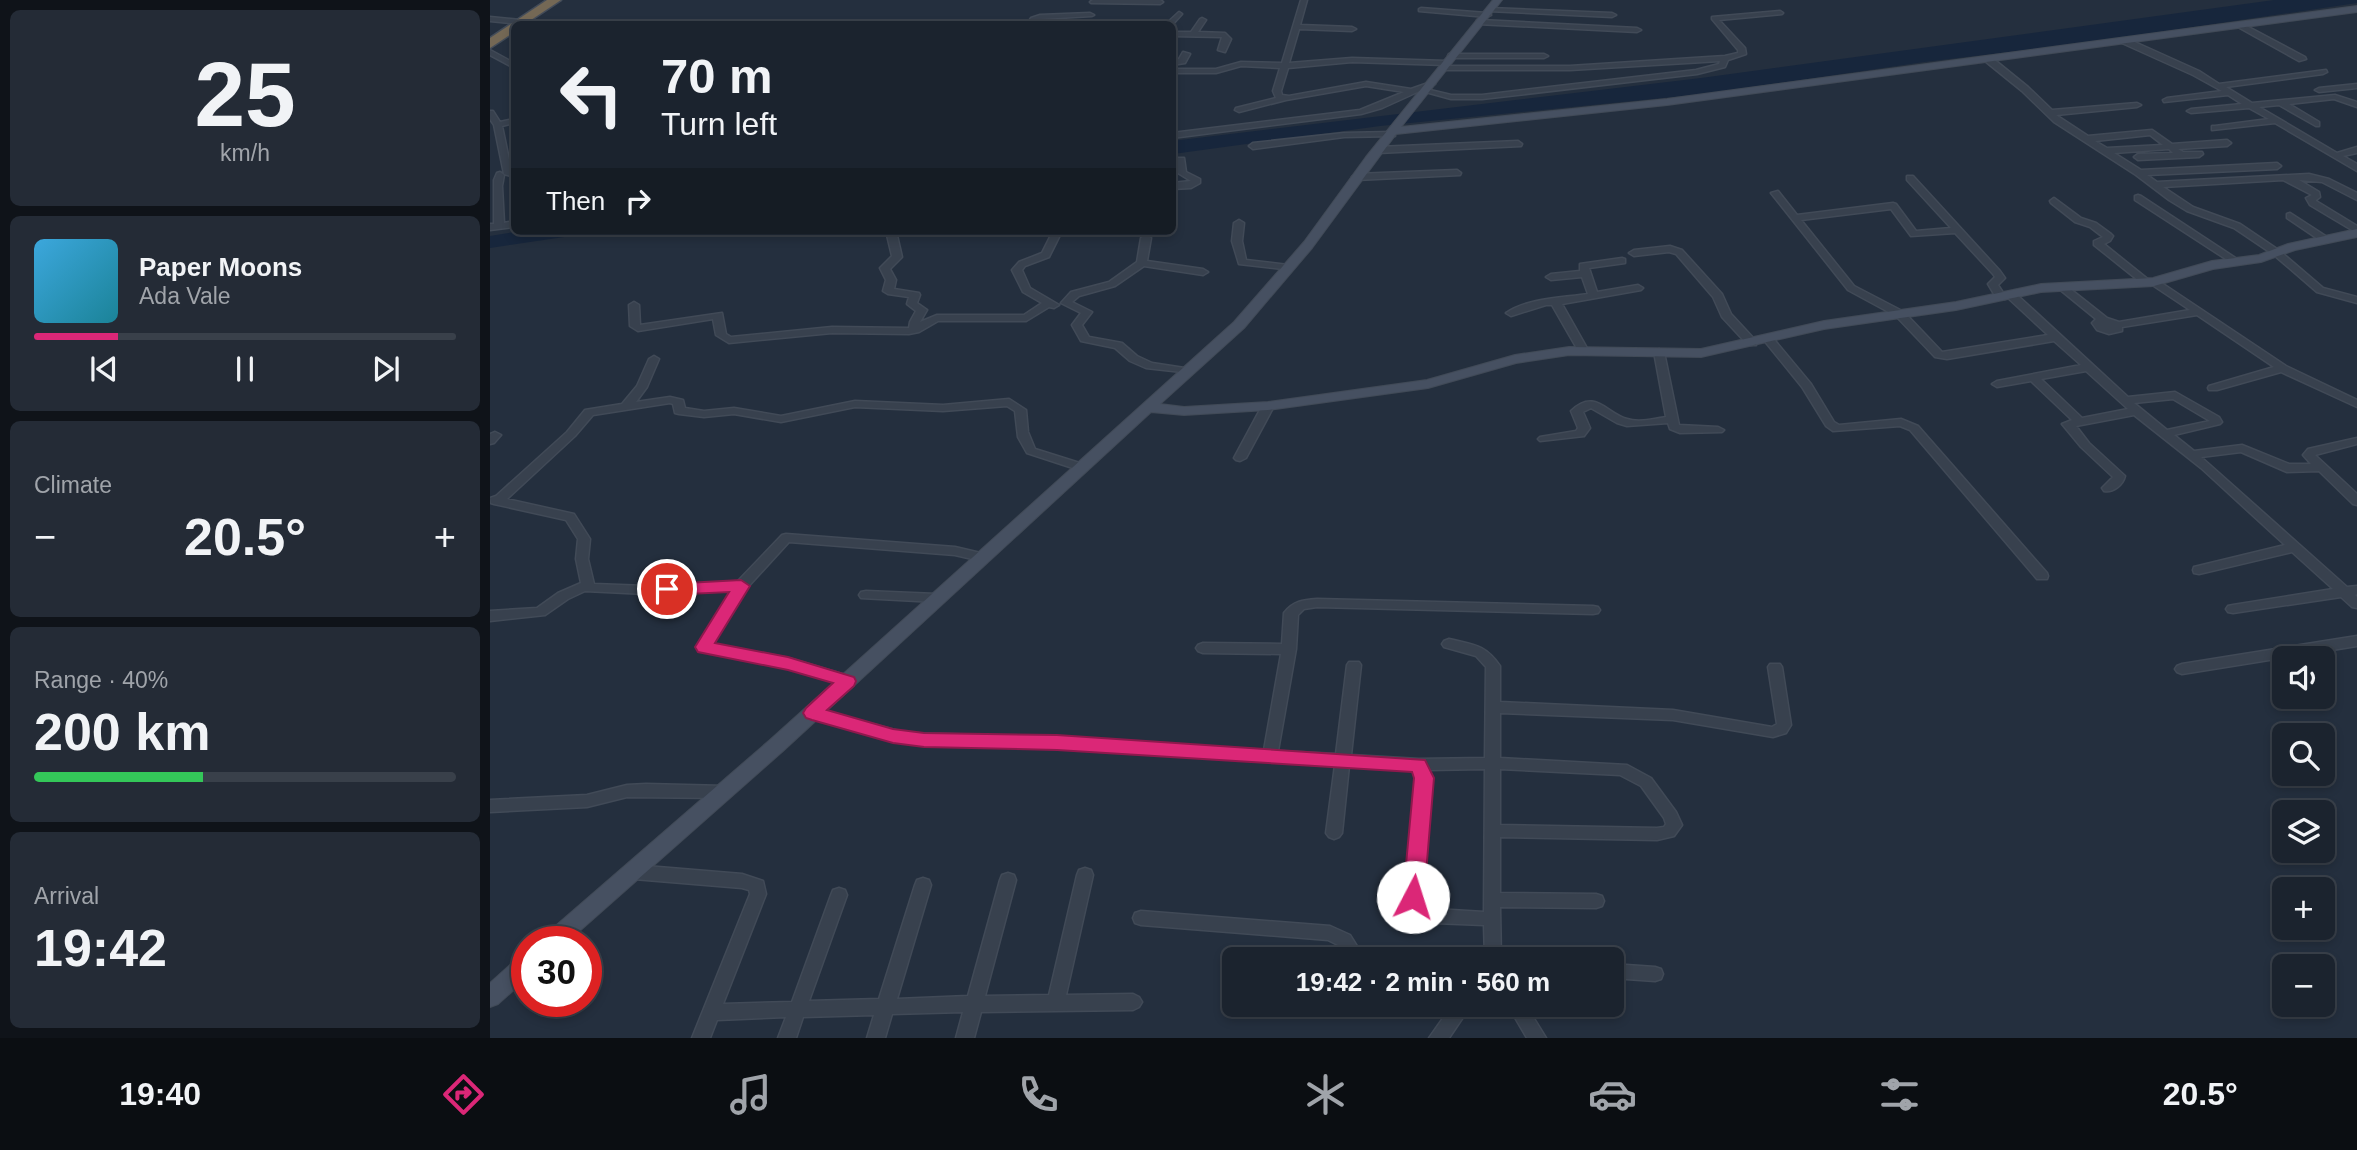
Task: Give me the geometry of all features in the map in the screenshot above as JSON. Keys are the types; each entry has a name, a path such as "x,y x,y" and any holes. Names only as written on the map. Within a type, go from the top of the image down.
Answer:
{"highway":[{"path":"524,21 555,0"},
{"path":"490,44 496,36"}],"street":[{"path":"1284,98 1279,97 1277,92 1304,0"},
{"path":"571,926 812,713 981,556 1239,325 1288,268 1356,177 1498,0"},
{"path":"1089,21 1093,1 1160,2"},
{"path":"1421,9 1637,30"},
{"path":"1253,146 1655,103 2357,9"},
{"path":"1172,21 1179,13"},
{"path":"1176,71 1222,71 1235,64 1285,66 1352,60 1570,68 1725,58 1742,54 1742,50 1714,18 1780,13"},
{"path":"1032,21 1040,17 1090,15"},
{"path":"1486,16 1612,15"},
{"path":"490,19 511,24"},
{"path":"1194,34 1202,20"},
{"path":"2241,25 2302,59"},
{"path":"1296,27 1352,29"},
{"path":"1176,34 1226,36 1222,50"},
{"path":"2125,41 2218,86 2357,168"},
{"path":"490,52 511,64"},
{"path":"1176,62 1182,61 1186,54"},
{"path":"1447,62 1544,56"},
{"path":"1239,110 1284,98 1366,84 1411,91 1429,88 1451,97 1482,97 1697,72 1722,65 1725,58"},
{"path":"1988,59 2049,113 2190,209 2237,226 2277,253 2320,290 2357,300"},
{"path":"2218,86 2323,72"},
{"path":"2316,91 2357,86"},
{"path":"1176,135 1361,111 1391,103 1411,91"},
{"path":"2167,100 2229,93"},
{"path":"2191,111 2334,97 2357,105"},
{"path":"2279,102 2316,124"},
{"path":"2049,113 2137,105"},
{"path":"490,113 498,125 508,174"},
{"path":"2215,128 2275,121"},
{"path":"498,125 511,122"},
{"path":"2087,139 2152,132 2181,155"},
{"path":"2105,151 2227,143"},
{"path":"1378,150 1518,144"},
{"path":"2335,156 2357,150"},
{"path":"2117,158 2199,154"},
{"path":"1176,186 1191,185 1196,181 1182,173 1181,160"},
{"path":"2139,173 2277,166"},
{"path":"490,168 508,174"},
{"path":"1356,177 1457,173"},
{"path":"495,227 501,207 497,181 508,174"},
{"path":"2291,179 2305,175 2320,177 2357,197"},
{"path":"2156,186 2283,177 2318,195 2310,198 2313,203 2357,232"},
{"path":"1910,178 1997,273 2000,278 1993,284 2057,337 2136,411 2191,454 2295,547 2350,591 2357,604"},
{"path":"1775,193 1854,291 1900,314 1943,356 2057,337"},
{"path":"2138,198 2235,261"},
{"path":"2054,201 2078,220 2093,225 2108,236 2097,243 2151,282 2282,368 2357,404"},
{"path":"1795,218 1893,206 1914,234 1957,230"},
{"path":"2290,216 2324,239"},
{"path":"1239,223 1237,241 1242,262 1288,268"},
{"path":"1147,407 1184,411 1268,406 1428,384 1515,359 1583,350 1701,353 1824,325 2060,286 2151,282 2357,232"},
{"path":"892,235 897,257 885,268 891,280 888,291 915,295 912,304 922,310 915,322 915,330"},
{"path":"1055,235 1046,255 1022,264 1017,270 1026,290 1048,303 1067,305 1087,312 1077,325 1085,339 1118,345 1126,356 1142,364 1188,371"},
{"path":"1142,263 1146,238"},
{"path":"1634,253 1670,249 1679,252 1718,296 1726,315 1752,343"},
{"path":"1593,295 1581,268 1622,261"},
{"path":"1067,305 1075,294 1112,284 1142,263 1203,272"},
{"path":"1551,277 1584,274"},
{"path":"2060,286 2103,320 2097,325 2104,329 2116,330 2118,325 2199,312"},
{"path":"1511,313 1545,302 1638,288"},
{"path":"1558,302 1557,305 1583,350"},
{"path":"634,305 635,326 638,328 718,315 721,335 729,340 832,330 915,330 937,318 1026,318 1048,303"},
{"path":"1768,339 1801,378 1830,424 1837,429 1901,422 1914,428 2042,576"},
{"path":"1659,352 1674,427 1680,430 1718,429"},
{"path":"627,405 642,387 654,359"},
{"path":"1997,384 2089,367"},
{"path":"2213,388 2282,368"},
{"path":"2033,377 2078,420"},
{"path":"2126,401 2175,395 2216,422 2164,434"},
{"path":"494,500 571,434 584,416 598,410 627,405 677,400 682,413 734,411 780,419 855,404 943,408 1009,402 1020,410 1021,431 1025,444 1031,451 1083,467"},
{"path":"1544,439 1584,432 1577,411 1592,405 1602,407 1624,423 1673,419"},
{"path":"1240,458 1268,406"},
{"path":"2108,488 2118,481 2119,476 2068,424 2136,411"},
{"path":"2357,441 2312,451 2309,455 2357,500"},
{"path":"2191,454 2242,448 2287,468 2321,467"},
{"path":"494,500 570,517 584,539 582,559 586,586"},
{"path":"847,681 788,663 704,647 741,586 786,538 954,551 981,556"},
{"path":"2199,570 2295,547"},
{"path":"490,616 540,612 563,596 586,586 624,590 741,586"},
{"path":"2233,609 2350,591"},
{"path":"866,596 936,598"},
{"path":"1270,757 1289,649 1291,613 1300,605 1353,603 1486,609 1593,610"},
{"path":"2182,669 2357,641"},
{"path":"1449,644 1481,652 1491,661 1493,947"},
{"path":"1202,648 1289,649"},
{"path":"1334,833 1354,666"},
{"path":"1492,707 1673,715 1773,732 1782,729 1784,725 1775,667"},
{"path":"812,713 906,738 1057,743 1419,765 1491,763 1622,769 1646,782 1671,816 1674,825 1669,832 1657,834 1493,831"},
{"path":"1419,765 1424,778 1413,897 1423,911 1434,916 1492,919"},
{"path":"490,806 587,802 637,791 724,792"},
{"path":"634,872 742,881 757,886 758,894 701,1038"},
{"path":"1056,1002 1085,875"},
{"path":"965,1038 1008,880"},
{"path":"876,1038 923,885"},
{"path":"788,1038 839,895"},
{"path":"1492,900 1596,901"},
{"path":"1141,918 1330,933 1344,940 1349,947"},
{"path":"1624,972 1655,974"},
{"path":"490,996 511,978"},
{"path":"711,1012 1133,1002"},
{"path":"1438,1038 1454,1017"},
{"path":"1523,1017 1537,1038"}],"water":[{"path":"2274,0 2357,0 2357,3 2077,44 1924,62 1703,94 1380,126 1176,154 1176,141 1701,78"},
{"path":"511,233 511,235 578,235 490,248 490,236"}],"route":[{"path":"667,589 741,586 704,647 788,663 847,681 812,713 893,736 924,740 1057,743 1419,765 1424,778 1413,897"}]}
